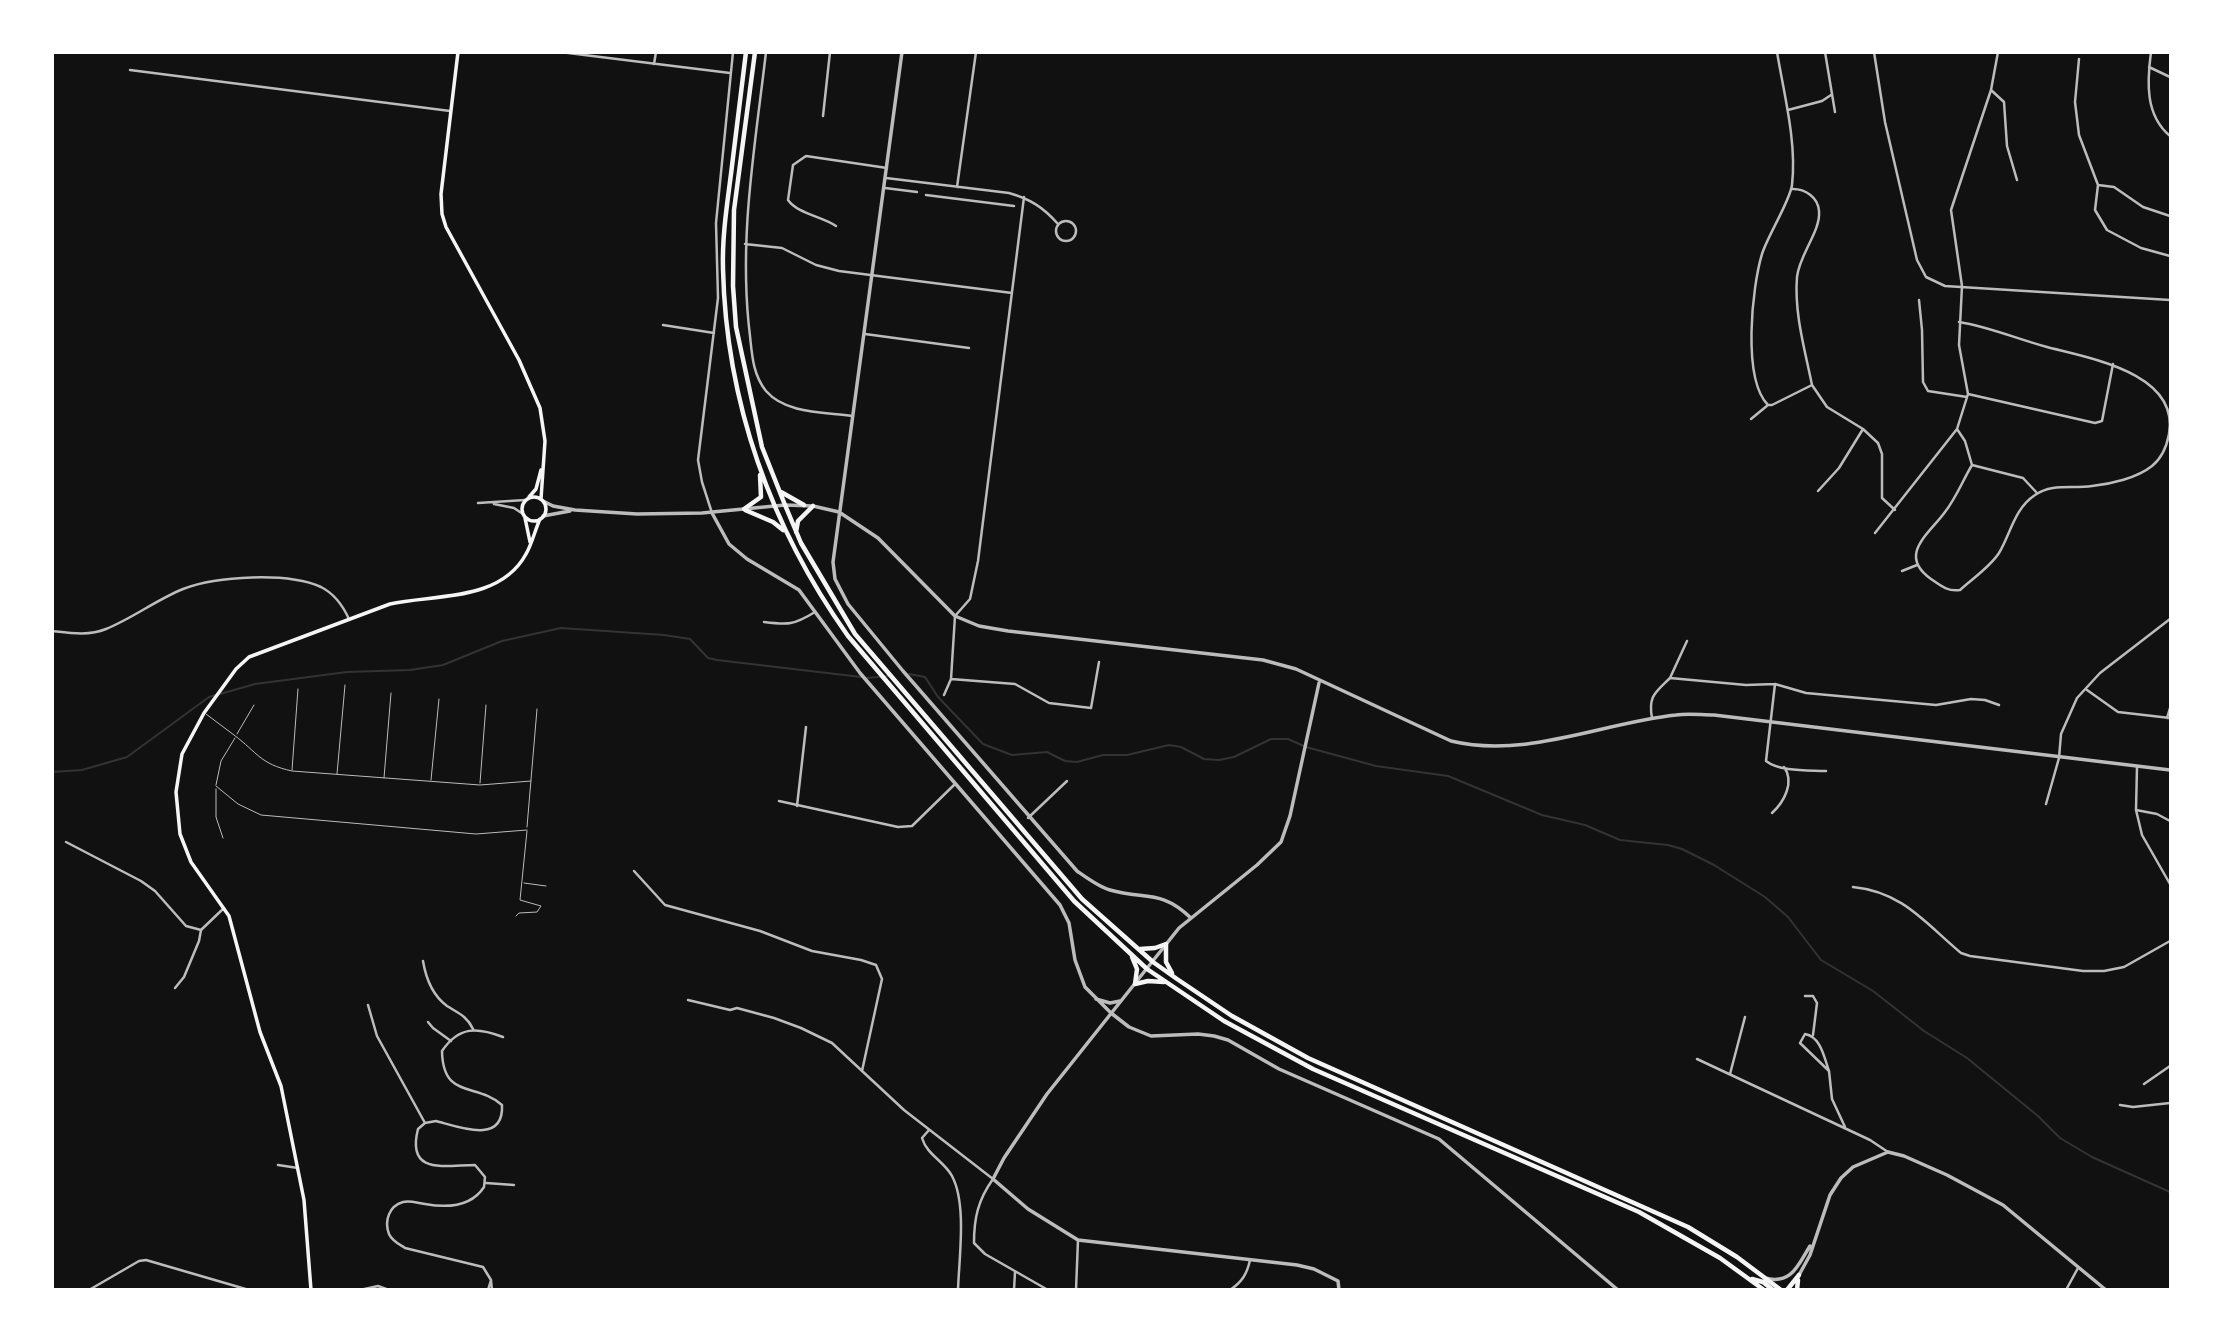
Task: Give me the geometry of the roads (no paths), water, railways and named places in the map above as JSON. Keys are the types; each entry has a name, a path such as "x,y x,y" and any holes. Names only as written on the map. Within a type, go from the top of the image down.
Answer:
{"highway":[{"path":"746,52 726,218 723,268 728,336 738,397 773,506 819,596 848,636 1074,901 1147,969 1224,1021 1313,1069 1639,1212 1720,1258 1764,1290"},
{"path":"755,52 734,210 733,286 737,327 762,447 796,533 855,634 1082,899 1153,962 1232,1016 1308,1058 1688,1227 1781,1290"},
{"path":"744,509 761,497 760,467"},
{"path":"779,491 804,505"},
{"path":"796,533 798,521 813,506"},
{"path":"744,509 774,522 786,533"},
{"path":"1139,949 1166,944 1166,962 1177,979"},
{"path":"1130,954 1137,969 1135,984 1148,981 1167,982"},
{"path":"1787,1290 1799,1275"},
{"path":"1797,1290 1799,1275"},
{"path":"1748,1278 1758,1290"},
{"path":"1748,1278 1763,1282 1773,1290"}],"main road":[{"path":"311,1290 304,1200 281,1086 260,1032 229,916 191,862 180,834 176,792 182,754 205,713 236,669 249,657 390,604 411,599 449,598 498,582 515,570 527,553 546,509 542,500 545,441 540,408 519,360 442,214 441,194 458,52"},
{"path":"530,544 529,529 522,506 536,489 543,461"},
{"path":"527,498 536,497 542,500"},
{"path":"524,515 532,521 541,518"}],"street":[{"path":"560,52 730,73"},
{"path":"654,64 656,52"},
{"path":"733,52 716,223 718,298 698,460 712,513 729,544 747,559 794,586 863,676 1060,905 1069,923 1078,972 1094,998 1111,1013 1141,1034 1214,1035 1228,1040 1279,1069 1439,1139 1618,1290"},
{"path":"766,52 749,188 745,244 748,325 753,364 760,382 771,396 787,406 852,416"},
{"path":"823,116 830,52"},
{"path":"902,52 839,512 833,562 835,579 848,604 903,671 1077,872 1108,890 1164,899 1191,918"},
{"path":"957,187 976,52"},
{"path":"1768,405 1762,399 1754,374 1755,292 1762,256 1792,189 1791,134 1777,52"},
{"path":"1825,52 1835,112"},
{"path":"1874,52 1885,122 1917,260 1926,277 1945,286 2171,300"},
{"path":"1875,533 1957,429 1968,395 1959,345 1962,286 1951,210 1990,90 1998,52"},
{"path":"2151,52 2147,81 2149,101 2155,116 2171,136"},
{"path":"2079,59 2075,102 2079,135 2098,186 2095,209 2107,230 2141,248 2171,256"},
{"path":"2149,67 2171,76"},
{"path":"130,70 450,111"},
{"path":"1990,90 2004,102 2007,146 2017,180"},
{"path":"1787,111 1822,101 1831,95"},
{"path":"836,226 823,217 794,208 789,200 793,165 806,156 887,168"},
{"path":"886,178 1009,193 1043,207 1058,223"},
{"path":"2098,186 2114,187 2143,207 2171,216"},
{"path":"885,188 917,192"},
{"path":"1792,189 1802,189 1814,198 1819,209 1818,220 1797,276 1799,316 1812,385 1827,407 1863,429 1878,443 1882,454 1882,498 1895,510"},
{"path":"926,195 1014,206"},
{"path":"944,695 951,679 955,616 970,599 973,588 1024,197"},
{"path":"1067,220 1073,223 1076,232 1073,238 1063,241 1057,237 1055,230 1058,223 1067,220"},
{"path":"745,244 782,248 816,265 839,271 1012,293"},
{"path":"1919,300 1923,383 1928,391 1968,395 2095,423 2102,421 2113,364"},
{"path":"1957,429 1965,441 1972,464 1946,511 1921,540 1917,549 1917,565 1922,572 1947,590 1960,590 1998,554 2020,509 2037,493 2053,487 2093,486 2139,474 2154,465 2162,455 2170,428 2170,417 2165,404 2154,388 2113,364 1985,327 1959,323"},
{"path":"663,325 714,333"},
{"path":"865,334 969,348"},
{"path":"1751,419 1768,405 1812,385"},
{"path":"1818,491 1839,468 1863,429"},
{"path":"1972,464 2023,478 2037,493"},
{"path":"478,503 527,498"},
{"path":"542,500 553,506 575,510 637,513 712,513 785,505 813,506 839,512 878,538 955,616 979,626 1263,660 1296,669 1451,741 1476,747 1505,747 1678,714 1714,715 2171,770"},
{"path":"491,503 514,508 524,515"},
{"path":"541,518 554,512 575,510"},
{"path":"1902,571 1917,565"},
{"path":"52,631 80,634 106,629 185,588 213,581 245,578 274,578 321,587 333,595 345,609 349,619"},
{"path":"764,622 788,625 815,611"},
{"path":"2046,804 2059,758 2061,733 2077,698 2100,673 2171,620"},
{"path":"1652,719 1650,703 1653,696 1670,678 1687,641"},
{"path":"951,679 1015,684 1049,703 1091,709 1099,662"},
{"path":"1670,678 1746,685 1775,684 1806,692 1936,705 1970,698 1999,705"},
{"path":"1048,1290 985,1254 974,1243 974,1225 982,1195 1047,1094 1179,928 1257,865 1281,842 1290,816 1320,682"},
{"path":"1775,684 1766,761 1770,765 1826,771"},
{"path":"2085,689 2118,712 2169,718 2171,708"},
{"path":"797,806 806,727"},
{"path":"2137,766 2136,810 2142,835 2171,884"},
{"path":"1772,813 1779,807 1789,785 1790,777 1784,767"},
{"path":"1028,818 1067,781"},
{"path":"779,801 898,827 912,826 954,785"},
{"path":"2136,810 2157,814 2171,821"},
{"path":"66,842 141,881 155,891 186,926 201,930"},
{"path":"634,871 665,905 760,931 812,951 876,965 882,979 862,1072"},
{"path":"1853,887 1875,889 1915,911 1961,953 2050,967 2104,971 2124,967 2171,940"},
{"path":"175,988 184,977 201,930 224,908"},
{"path":"423,961 429,985 437,996 464,1016 474,1030"},
{"path":"1805,996 1812,996 1817,1003 1813,1035 1819,1043 1829,1071 1832,1099 1845,1128"},
{"path":"1094,998 1110,1003 1120,1001"},
{"path":"688,1000 730,1010 737,1008 802,1028 832,1043 929,1130 1028,1209 1078,1240 1314,1269 1338,1280 1339,1290"},
{"path":"368,1005 377,1036 425,1123"},
{"path":"1730,1074 1745,1017"},
{"path":"428,1022 451,1041"},
{"path":"490,1290 491,1280 483,1267 413,1250 394,1241 389,1233 388,1223 389,1214 398,1204 406,1201 455,1206 480,1194 486,1183 481,1170 475,1165 437,1167 421,1159 415,1146 418,1129 425,1123 436,1121 479,1131 495,1126 503,1114 502,1105 496,1100 453,1085 446,1076 442,1051 453,1037 474,1030 486,1030 503,1037"},
{"path":"1813,1035 1805,1034 1800,1043 1829,1071"},
{"path":"1697,1059 1870,1139 1888,1152 1947,1175 2003,1205 2106,1290"},
{"path":"2144,1084 2171,1066"},
{"path":"2120,1105 2133,1107 2171,1103"},
{"path":"929,1130 922,1138 925,1147 952,1174 957,1191 960,1214 958,1290"},
{"path":"1799,1275 1810,1255 1830,1195 1841,1178 1853,1167 1888,1152"},
{"path":"278,1165 298,1168"},
{"path":"486,1183 514,1185"},
{"path":"1076,1290 1078,1240"},
{"path":"1765,1278 1782,1280 1792,1275 1813,1241"},
{"path":"89,1290 139,1261 146,1260 249,1290"},
{"path":"1230,1290 1240,1283 1248,1271 1250,1260"},
{"path":"2066,1290 2079,1266"},
{"path":"1014,1290 1015,1271"},
{"path":"360,1290 378,1286 389,1290"}],"lane":[{"path":"337,775 345,685"},
{"path":"292,771 298,689"},
{"path":"384,778 391,693"},
{"path":"431,781 439,699"},
{"path":"223,838 216,817 216,786 221,761 254,705"},
{"path":"480,785 486,705"},
{"path":"516,916 519,913 537,912 541,906 520,900 537,709"},
{"path":"205,713 236,736 260,760 292,771 480,785 531,781"},
{"path":"216,786 238,804 261,815 476,834 527,830"},
{"path":"522,883 546,886"}],"waterway":[{"path":"220,694 255,684 347,672 410,670 443,665 502,641 561,628 690,639 708,658 861,677"},
{"path":"909,674 925,677 938,697 983,744 1012,755 1047,752 1065,761 1077,762 1103,755 1127,755 1169,745 1181,747 1204,759 1219,760 1234,757 1271,739 1288,739 1306,747 1376,766 1448,776 1542,815 1585,825 1620,840 1682,849 1714,865 1765,897 1788,917 1821,960 1873,991 1924,1031 1967,1058 2038,1116 2060,1138 2092,1157 2170,1192"},
{"path":"867,678 889,676"},
{"path":"52,772 82,770 127,757 215,695"}]}
